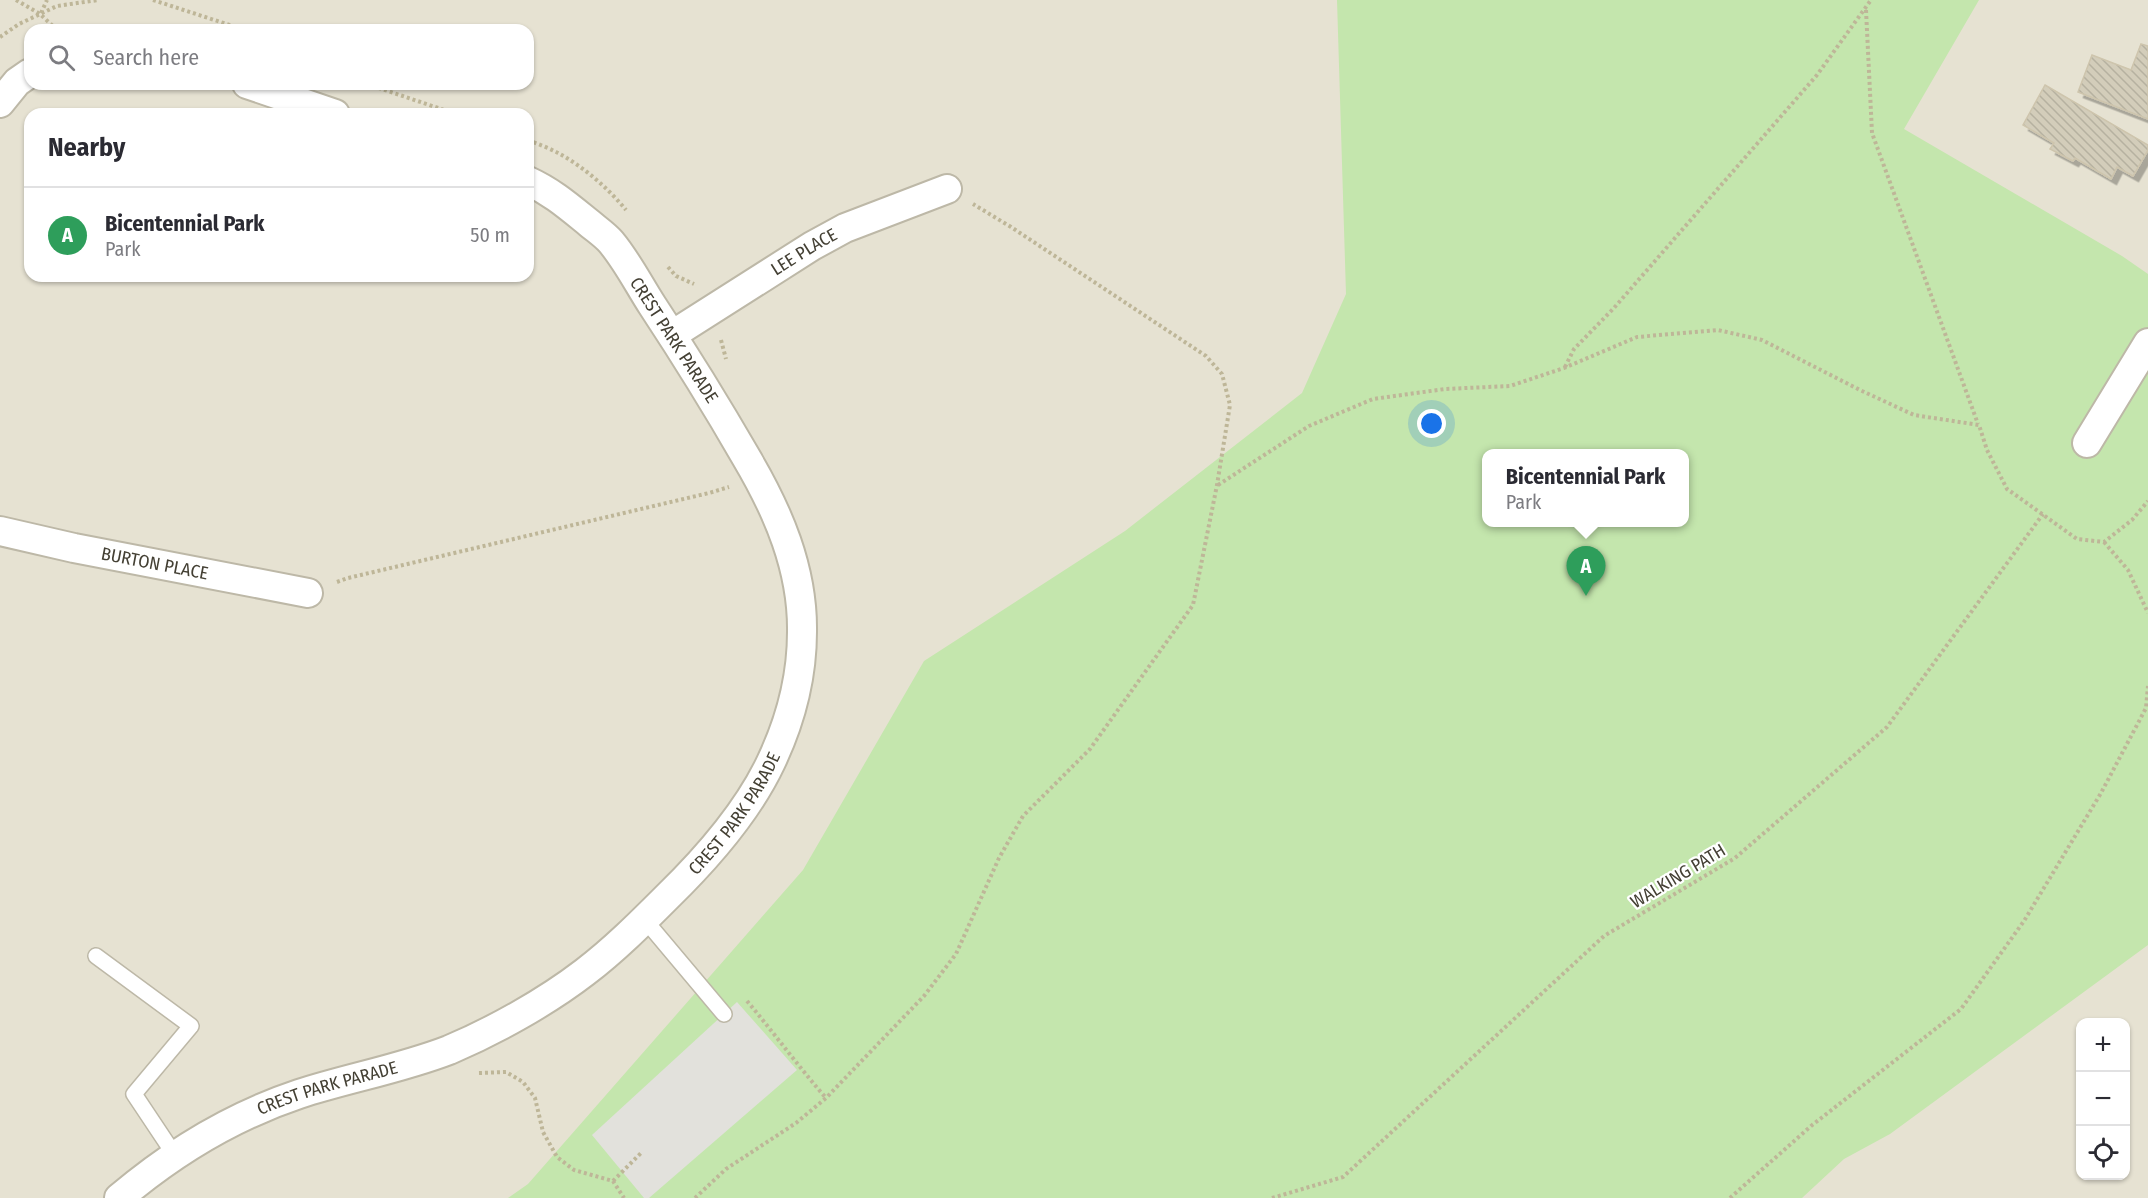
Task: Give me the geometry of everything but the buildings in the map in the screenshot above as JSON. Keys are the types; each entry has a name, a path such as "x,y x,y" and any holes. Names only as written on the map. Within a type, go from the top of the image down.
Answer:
{"street":[{"path":"0,103 17,82 24,77"},
{"path":"265,90 318,108"},
{"name":"CREST PARK PARADE","path":"119,1198 174,1154 254,1111 300,1094 449,1049 500,1025 582,974 645,920 684,881 724,836 770,764 794,700 800,668 802,632 799,592 789,547 777,515 711,395 611,242 550,191 534,184"},
{"name":"LEE PLACE","path":"672,335 812,246 845,228 947,189"},
{"path":"2087,443 2148,343"},
{"name":"BURTON PLACE","path":"0,531 74,548 308,593"}],"lane":[{"path":"645,920 724,1014"},
{"path":"96,956 191,1026 134,1094 174,1154"}],"path":[{"path":"16,0 40,14 51,24"},
{"path":"40,14 47,0"},
{"path":"0,37 20,24 57,6 98,0"},
{"path":"153,0 227,24"},
{"path":"1564,368 1574,349 1614,308 1817,75 1871,0"},
{"path":"1866,8 1872,133 1988,450 2007,489 2077,539 2104,542 2128,570 2148,613"},
{"path":"385,90 438,108"},
{"path":"534,143 558,153 585,171 612,193 631,215"},
{"path":"695,1198 726,1169 796,1123 826,1098 924,996 956,954 999,858 1023,816 1090,749 1193,605 1230,405 1222,374 1206,356 1011,227 947,189"},
{"path":"666,264 676,276 694,284 703,282"},
{"path":"1217,485 1309,426 1373,399 1444,389 1510,386 1564,368 1637,337 1718,330 1762,340 1914,415 1979,425"},
{"path":"308,593 348,578 709,493 758,477"},
{"path":"2104,542 2132,520 2148,501"},
{"name":"WALKING PATH","path":"1272,1198 1343,1176 1604,936 1735,858 1887,728 2043,514"},
{"path":"1730,1198 1811,1126 1961,1009 2024,921 2101,793 2146,708 2148,686"},
{"path":"449,1049 459,1076 506,1072 523,1083 536,1098 543,1132 557,1158 574,1170 613,1181 624,1198"},
{"path":"798,1066 826,1098"},
{"path":"613,1181 641,1153"}],"shaded area":[{"path":"0,0 2148,0 2148,1198 0,1198"},
{"path":"737,1002 797,1070 649,1198 644,1198 592,1135"}],"green space":[{"path":"1337,0 1979,0 1904,129 2122,256 2148,274 2148,945 1890,1134 1844,1159 1802,1198 508,1198 528,1184 803,870 924,661 1125,531 1302,393 1346,294"}],"place":[{"name":"Bicentennial Park","path":"1586,596"}]}
